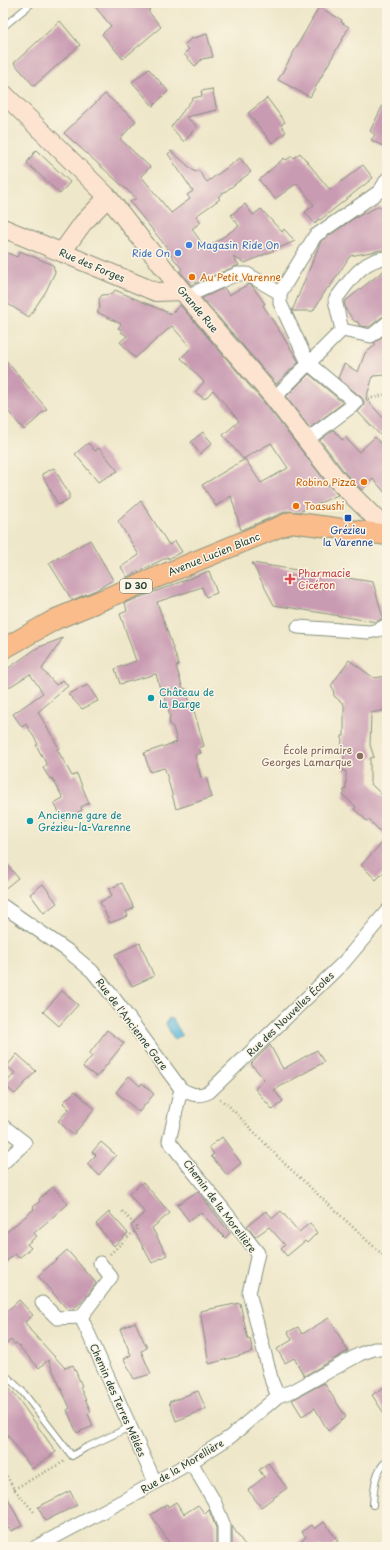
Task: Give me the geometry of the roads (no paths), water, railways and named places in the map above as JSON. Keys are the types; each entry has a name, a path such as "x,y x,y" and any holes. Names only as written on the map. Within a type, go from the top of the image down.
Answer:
{"main road":[{"name":"Avenue Lucien Blanc","path":"3,650 56,619 291,522 387,535"}],"street":[{"name":"Grande Rue","path":"3,93 108,197 184,294 308,439 338,481 387,530"},
{"path":"308,439 356,403 308,363 280,303 280,293 315,236 383,193 387,179"},
{"path":"62,252 83,223 108,197"},
{"name":"Rue des Forges","path":"3,228 156,292 184,294"},
{"path":"342,330 335,300 356,272 377,258 387,258"},
{"path":"184,294 237,274 247,274 280,293"},
{"path":"342,330 371,336 387,323"},
{"path":"274,398 342,330"},
{"path":"298,627 369,632 378,630 387,625"},
{"name":"Rue de l'Ancienne Gare","path":"3,906 68,951 92,971 114,998 181,1089"},
{"name":"Rue des Nouvelles Écoles","path":"181,1089 192,1095 202,1096 209,1092 344,962 387,911"},
{"name":"Chemin de la Morellière","path":"181,1089 170,1141 258,1253 249,1293 272,1382 278,1396"},
{"path":"3,1126 24,1143 3,1163"},
{"path":"42,1303 57,1318 81,1317 111,1277 100,1263"},
{"name":"Chemin des Terres Mêlées","path":"81,1317 154,1482"},
{"name":"Rue de la Morellière","path":"36,1547 191,1462 230,1437 278,1396 294,1390 360,1354 374,1349 387,1348"},
{"path":"191,1462 214,1501 224,1526 224,1547"}],"lane":[{"path":"3,27 32,3"},
{"path":"3,1373 22,1391 72,1456 85,1448 130,1428"},
{"path":"373,1505 374,1487 380,1466 387,1461"}],"water":[{"path":"170,1018 173,1019 182,1035 174,1039 166,1024 167,1020"}],"place":[{"name":"Magasin Ride On","path":"189,245"},
{"name":"Ride On","path":"178,253"},
{"name":"Au Petit Varenne","path":"192,277"},
{"name":"Robino Pizza","path":"364,482"},
{"name":"Toasushi","path":"296,506"},
{"name":"Grézieu la Varenne","path":"348,518"},
{"name":"Pharmacie Cicéron","path":"290,579"},
{"name":"Château de la Barge","path":"151,698"},
{"name":"École primaire Georges Lamarque","path":"360,756"},
{"name":"Ancienne gare de Grézieu-la-Varenne","path":"30,821"}]}
